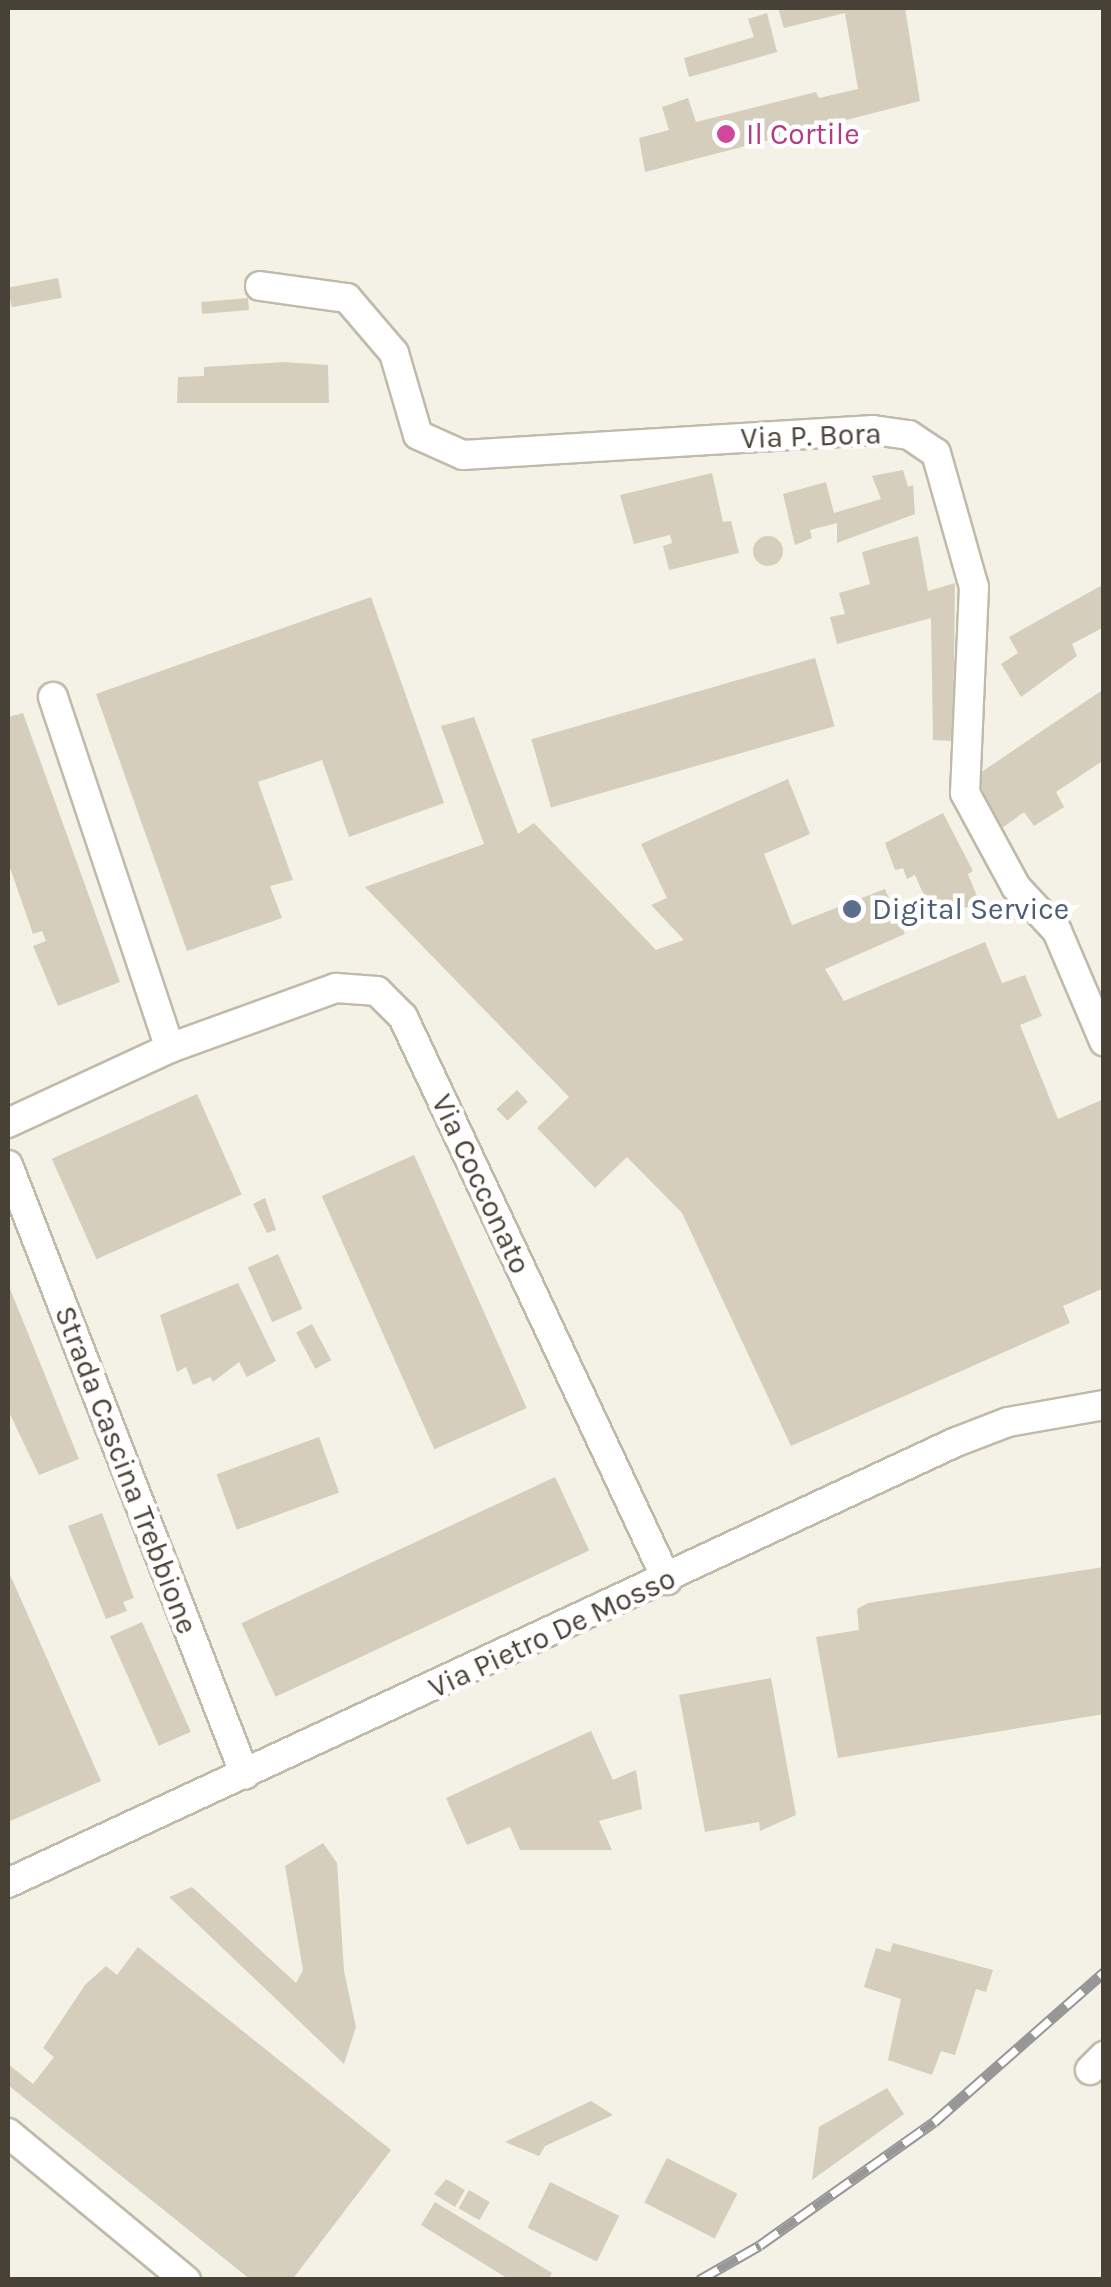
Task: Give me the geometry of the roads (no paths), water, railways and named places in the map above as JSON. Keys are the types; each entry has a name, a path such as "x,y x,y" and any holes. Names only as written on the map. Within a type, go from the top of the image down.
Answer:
{"street":[{"name":"Via P. Bora","path":"260,286 347,298 394,353 418,435 464,455 873,430 909,435 936,454 974,587 965,793 1016,887 1057,932 1104,1041"},
{"path":"8,1122 170,1048 53,697"},
{"name":"Via Cocconato","path":"170,1048 336,988 377,991 403,1017 666,1580"},
{"name":"Strada Cascina Trebbione","path":"8,1164 245,1775"},
{"name":"Via Pietro De Mosso","path":"8,1883 956,1442 1027,1417 1104,1404"},
{"path":"8,2134 186,2280"}],"railway":[{"path":"699,2280 760,2245 934,2122 1104,1972"}],"place":[{"name":"Il Cortile","path":"726,134"},
{"name":"Digital Service","path":"852,909"}]}
